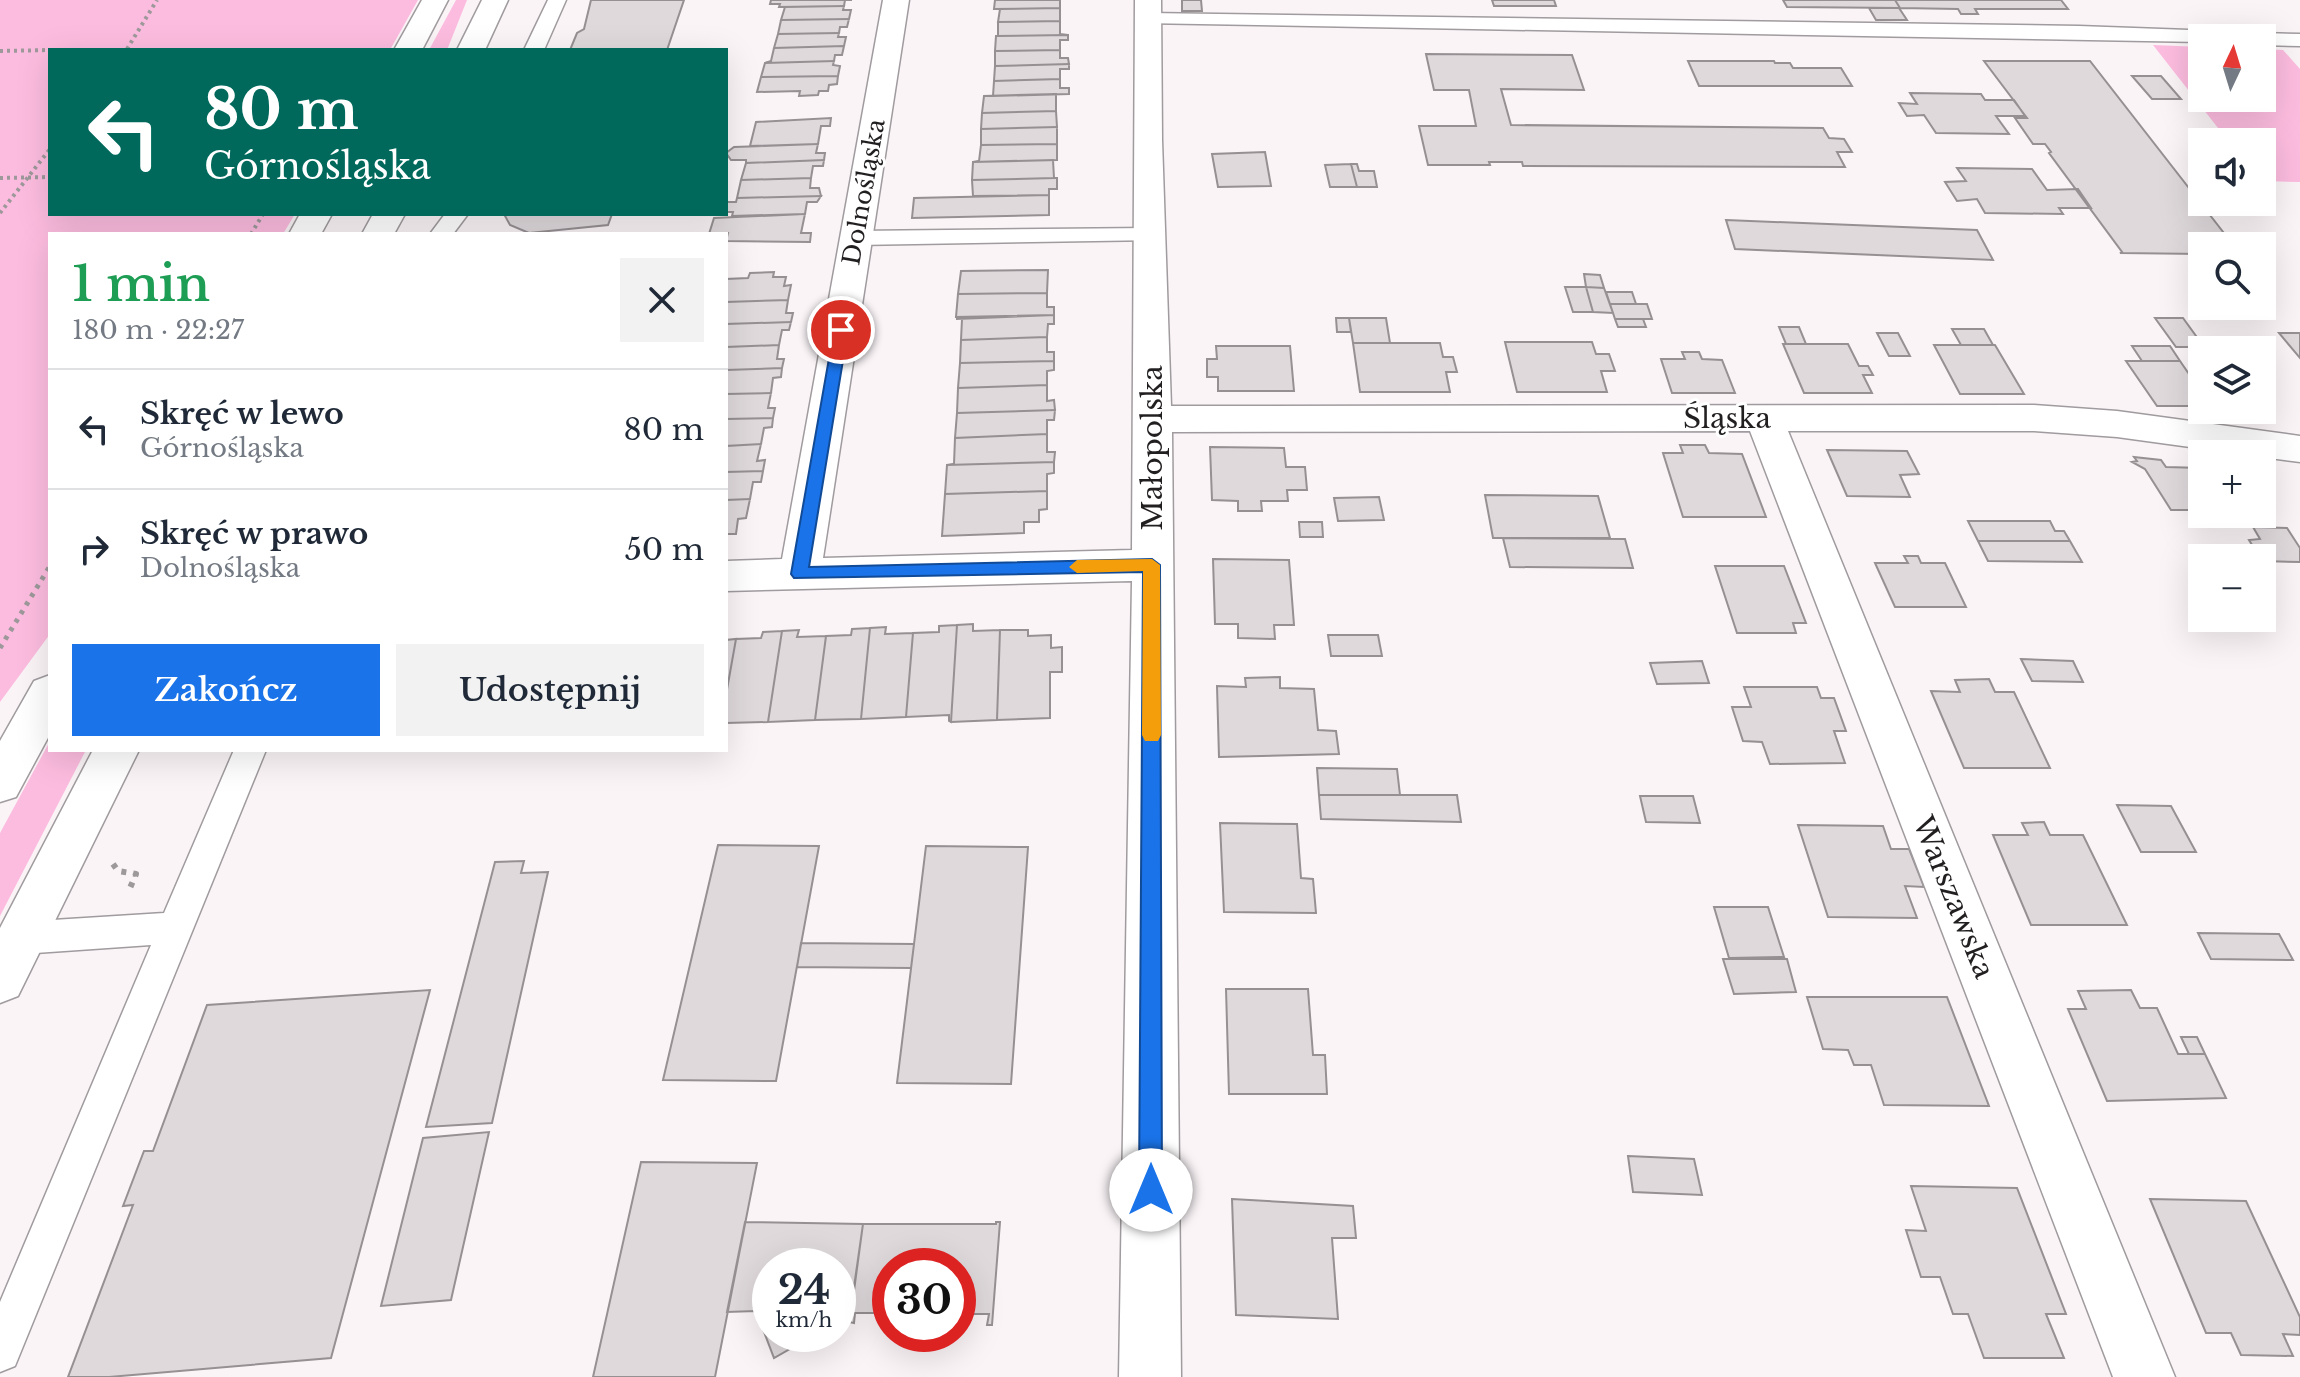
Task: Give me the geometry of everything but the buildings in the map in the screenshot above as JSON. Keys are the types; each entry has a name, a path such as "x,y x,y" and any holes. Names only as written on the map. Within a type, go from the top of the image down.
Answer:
{"street":[{"path":"409,48 435,0"},
{"path":"472,48 495,0"},
{"name":"Dolnośląska","path":"800,574 896,0"},
{"name":"Małopolska","path":"1148,9 1153,419 1150,1377"},
{"name":"Warszawska","path":"1764,418 2144,1377"},
{"name":"Śląska","path":"1153,419 2034,418 2117,424 2300,449"},
{"path":"728,576 1152,565"},
{"path":"0,783 48,697"},
{"path":"10,959 115,752"}],"lane":[{"path":"535,48 557,0"},
{"path":"1148,9 2188,36"},
{"path":"2276,39 2300,40"},
{"path":"443,232 455,216"},
{"path":"856,238 1149,235"},
{"path":"0,1351 249,752"},
{"path":"10,959 109,932 175,928"}],"path":[{"path":"128,48 157,0"},
{"path":"0,51 48,50"},
{"path":"0,213 48,152"},
{"path":"0,178 48,177"},
{"path":"0,648 48,569"},
{"path":"109,932 136,874 118,871 113,864 114,854"}],"shaded area":[{"path":"0,0 418,0 391,48 48,48 48,216 294,216 284,232 48,232 48,637 0,702"},
{"path":"456,0 467,0 448,48 430,48"},
{"path":"2153,45 2188,46 2188,90"},
{"path":"2276,50 2283,50 2300,69 2300,182 2276,181 2276,128 2218,128 2205,112 2276,112"},
{"path":"48,745 48,752 85,752 0,916 0,833"}],"slow traffic":[{"path":"1077,567 1152,565 1152,735"}],"route":[{"path":"841,330 800,574 1152,565 1151,1190"}]}
